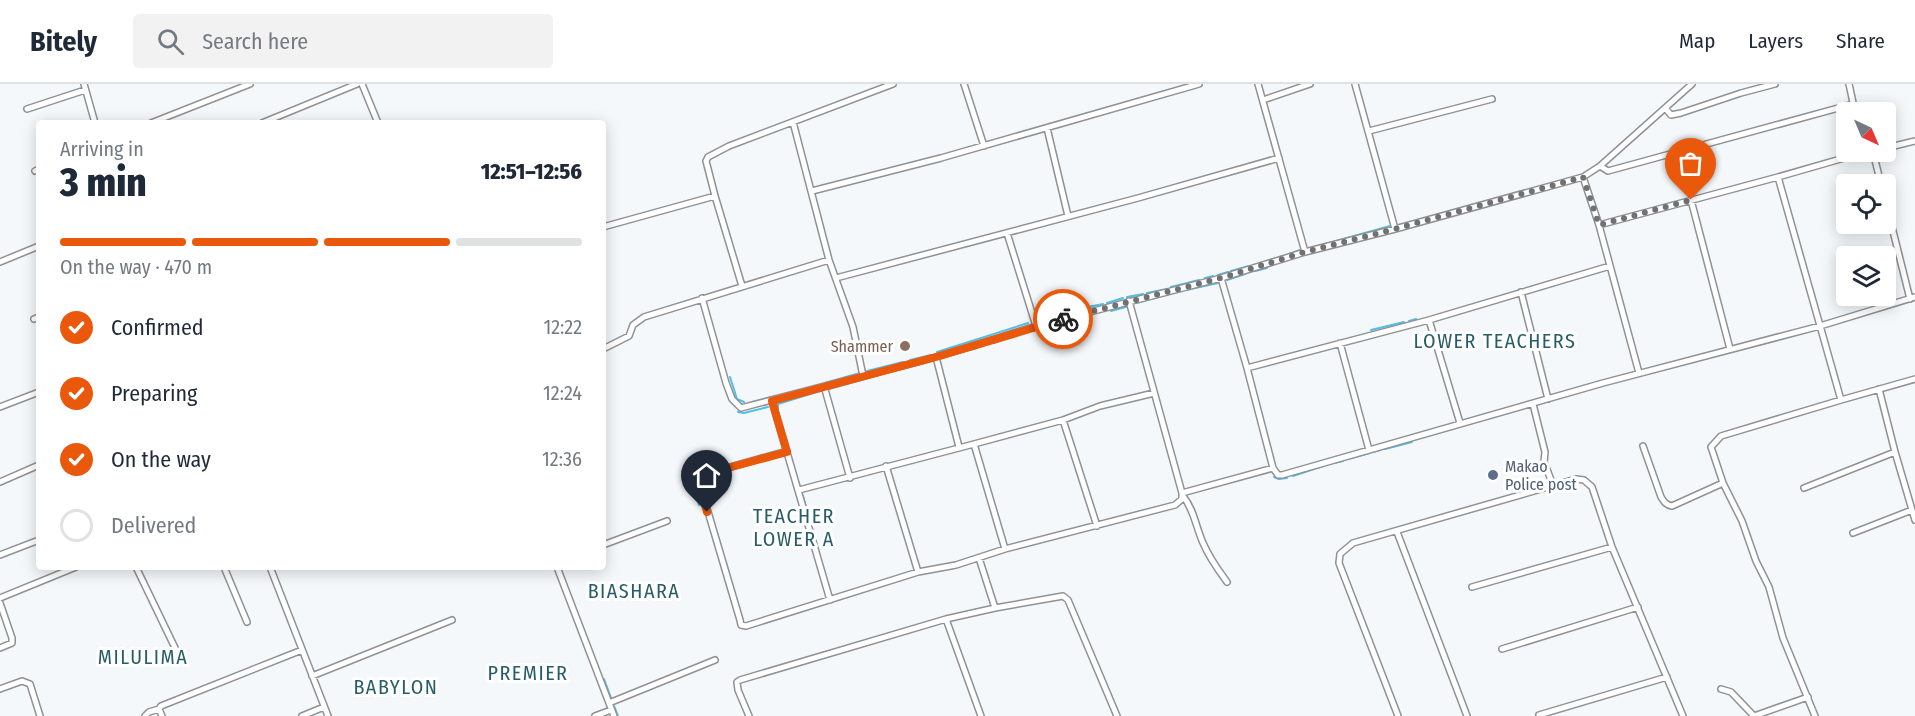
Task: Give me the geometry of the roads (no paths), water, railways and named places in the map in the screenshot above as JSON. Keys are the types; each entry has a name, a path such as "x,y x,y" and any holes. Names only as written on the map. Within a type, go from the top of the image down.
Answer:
{"street":[{"path":"159,120 250,84"},
{"path":"269,120 357,84"},
{"path":"362,84 377,120"},
{"path":"742,286 706,161 711,154 893,84"},
{"path":"964,84 984,146"},
{"path":"812,191 984,146 1199,84"},
{"path":"1258,84 1305,252"},
{"path":"1263,100 1310,84"},
{"path":"1355,84 1395,229"},
{"path":"702,298 732,399 741,408 936,357 1036,326 1221,278 1305,252 1583,177 1600,166 1692,84"},
{"path":"1665,108 1671,115 1681,113 1775,84"},
{"path":"1849,84 1853,102"},
{"path":"27,109 84,87 94,120"},
{"path":"1369,131 1492,99"},
{"path":"1600,166 1608,171 1836,109"},
{"path":"793,122 829,260 853,327 863,376"},
{"path":"1047,128 1068,216"},
{"path":"1896,146 1915,141"},
{"path":"836,278 1279,158"},
{"path":"1599,225 1836,160"},
{"path":"1583,177 1599,225 1639,373"},
{"path":"1778,177 1841,400"},
{"path":"606,226 715,196"},
{"path":"1691,200 1730,349"},
{"path":"1007,233 1036,326"},
{"path":"1221,278 1273,468 1278,475 1282,475 1639,373 1820,326 1912,298 1895,234"},
{"path":"0,262 36,247"},
{"path":"606,348 629,336 633,325 638,320 702,298 829,260"},
{"path":"1247,368 1429,320 1610,266"},
{"path":"1521,292 1548,399"},
{"path":"1129,301 1183,494 1196,520 1203,544 1227,582"},
{"path":"1429,320 1460,423"},
{"path":"1340,343 1369,450"},
{"path":"936,357 959,447"},
{"path":"1815,716 1783,638 1769,587 1756,561 1742,521 1723,483 1711,447 1721,436 1915,379"},
{"path":"824,386 850,478"},
{"path":"1879,389 1915,520"},
{"path":"0,407 36,393"},
{"path":"799,490 1063,420 1100,406 1154,393"},
{"path":"772,401 830,600"},
{"path":"1533,404 1545,452 1544,462 1553,485"},
{"path":"1063,420 1097,526"},
{"path":"974,444 1005,549"},
{"path":"1643,446 1661,497 1668,506 1723,483"},
{"path":"787,452 698,478 741,625 746,626 918,572 1175,506 1183,494 1273,468"},
{"path":"1804,488 1895,452"},
{"path":"0,482 36,466"},
{"path":"886,466 918,572"},
{"path":"1398,716 1339,563 1340,554 1353,543 1576,479 1584,480 1592,487 1612,547 1683,716"},
{"path":"1853,533 1912,510"},
{"path":"606,544 667,521"},
{"path":"1396,532 1467,716"},
{"path":"0,555 36,541"},
{"path":"1472,587 1612,547"},
{"path":"979,558 995,608"},
{"path":"0,598 69,570"},
{"path":"137,570 177,652"},
{"path":"225,570 247,622"},
{"path":"271,570 328,716"},
{"path":"558,570 613,713 595,716"},
{"path":"749,716 738,690 737,682 740,680 946,619 1058,596 1066,597 1117,716"},
{"path":"0,603 12,638 12,643 0,648"},
{"path":"1502,649 1638,608"},
{"path":"946,619 981,716"},
{"path":"312,676 453,620"},
{"path":"145,716 166,704 302,650"},
{"path":"609,703 715,660"},
{"path":"1539,715 1667,677"},
{"path":"0,688 22,681 30,684 40,716"},
{"path":"1721,689 1731,692 1754,716 1808,697"},
{"path":"302,716 324,707"},
{"path":"159,708 162,716"}],"waterway":[{"path":"1311,248 1390,226"},
{"path":"1289,254 1300,250"},
{"path":"1254,265 1283,256"},
{"path":"1231,271 1249,266"},
{"path":"1255,271 1267,268"},
{"path":"1218,275 1228,272"},
{"path":"1227,280 1245,274"},
{"path":"1205,278 1213,276"},
{"path":"1171,287 1199,280"},
{"path":"1186,290 1218,283"},
{"path":"1147,293 1167,289"},
{"path":"1136,303 1181,291"},
{"path":"1127,297 1143,294"},
{"path":"1107,303 1123,298"},
{"path":"1088,307 1103,304"},
{"path":"1111,311 1129,306"},
{"path":"1079,310 1086,308"},
{"path":"1039,320 1077,311"},
{"path":"1409,321 1416,319"},
{"path":"1371,330 1404,322"},
{"path":"937,352 1028,323"},
{"path":"994,343 1024,332"},
{"path":"962,352 977,348"},
{"path":"910,360 931,355"},
{"path":"867,371 903,362"},
{"path":"886,373 924,363"},
{"path":"825,383 860,373"},
{"path":"829,389 879,375"},
{"path":"730,377 737,399 744,402"},
{"path":"778,414 778,404 823,390"},
{"path":"768,398 777,396"},
{"path":"752,402 766,399"},
{"path":"738,412 744,413 768,407"},
{"path":"1385,449 1412,442"},
{"path":"1373,452 1380,450"},
{"path":"1348,459 1370,453"},
{"path":"1334,463 1343,461"},
{"path":"1293,476 1323,466"},
{"path":"1274,477 1287,478"},
{"path":"692,481 694,489"},
{"path":"695,493 699,505"},
{"path":"803,496 806,507"},
{"path":"604,679 611,698"},
{"path":"614,706 618,716"}],"place":[{"name":"Shammer","path":"905,346"},
{"name":"Makao Police post","path":"1493,475"}],"district":[{"name":"LOWER TEACHERS","path":"1495,341"},
{"name":"TEACHER LOWER A","path":"794,528"},
{"name":"BIASHARA","path":"634,591"},
{"name":"MILULIMA","path":"143,657"},
{"name":"PREMIER","path":"528,673"},
{"name":"BABYLON","path":"396,687"}]}
